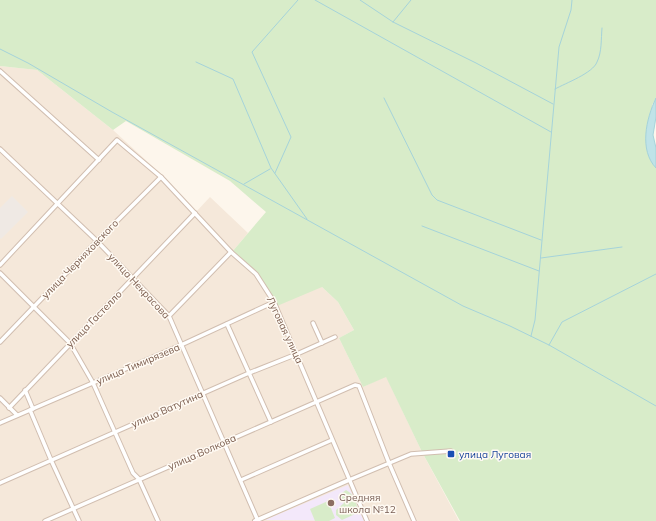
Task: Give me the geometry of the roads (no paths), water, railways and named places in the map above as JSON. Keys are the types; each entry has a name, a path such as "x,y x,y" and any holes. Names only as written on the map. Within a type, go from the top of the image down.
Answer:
{"street":[{"path":"0,71 99,160 0,265"},
{"name":"Луговая улица","path":"99,160 117,140 161,177 231,252 256,274 274,302 367,521"},
{"name":"улица Некрасова","path":"0,149 97,241 169,316 204,393 257,521"},
{"name":"улица Черняховского","path":"0,342 161,177"},
{"name":"улица Гастелло","path":"9,408 24,390 133,279 195,213"},
{"path":"169,316 231,252"},
{"path":"0,273 70,343 93,383 133,473 139,479 158,521"},
{"name":"улица Тимирязева","path":"0,423 181,345 274,302"},
{"path":"313,323 322,343"},
{"path":"227,324 271,422"},
{"name":"улица Ватутина","path":"0,482 335,337"},
{"name":"улица Волкова","path":"45,521 355,385 359,386 388,463"},
{"path":"24,390 51,460 79,521"},
{"path":"0,398 17,415"},
{"path":"241,480 332,440"},
{"path":"257,521 388,463 415,453 451,451"},
{"path":"388,463 414,521"}],"water":[{"path":"656,98 656,117 653,135 656,148 656,168 647,152 646,134 649,115"}],"waterway":[{"path":"275,173 291,137 252,52 298,0"},
{"path":"315,0 551,132"},
{"path":"360,0 393,22 476,63 553,104"},
{"path":"393,22 411,0"},
{"path":"531,336 535,320 559,47 571,10 572,0"},
{"path":"555,89 585,74 594,66 600,54 602,28"},
{"path":"0,49 28,63 112,112 463,306 549,345 656,406"},
{"path":"196,62 233,79 271,168 307,219"},
{"path":"384,98 432,195 437,200 541,240"},
{"path":"244,184 270,169"},
{"path":"422,226 539,271"},
{"path":"541,258 622,247"},
{"path":"549,345 562,322 656,274"}],"place":[{"name":"улица Луговая","path":"451,454"},
{"name":"Средняя школа №12","path":"331,503"}]}
